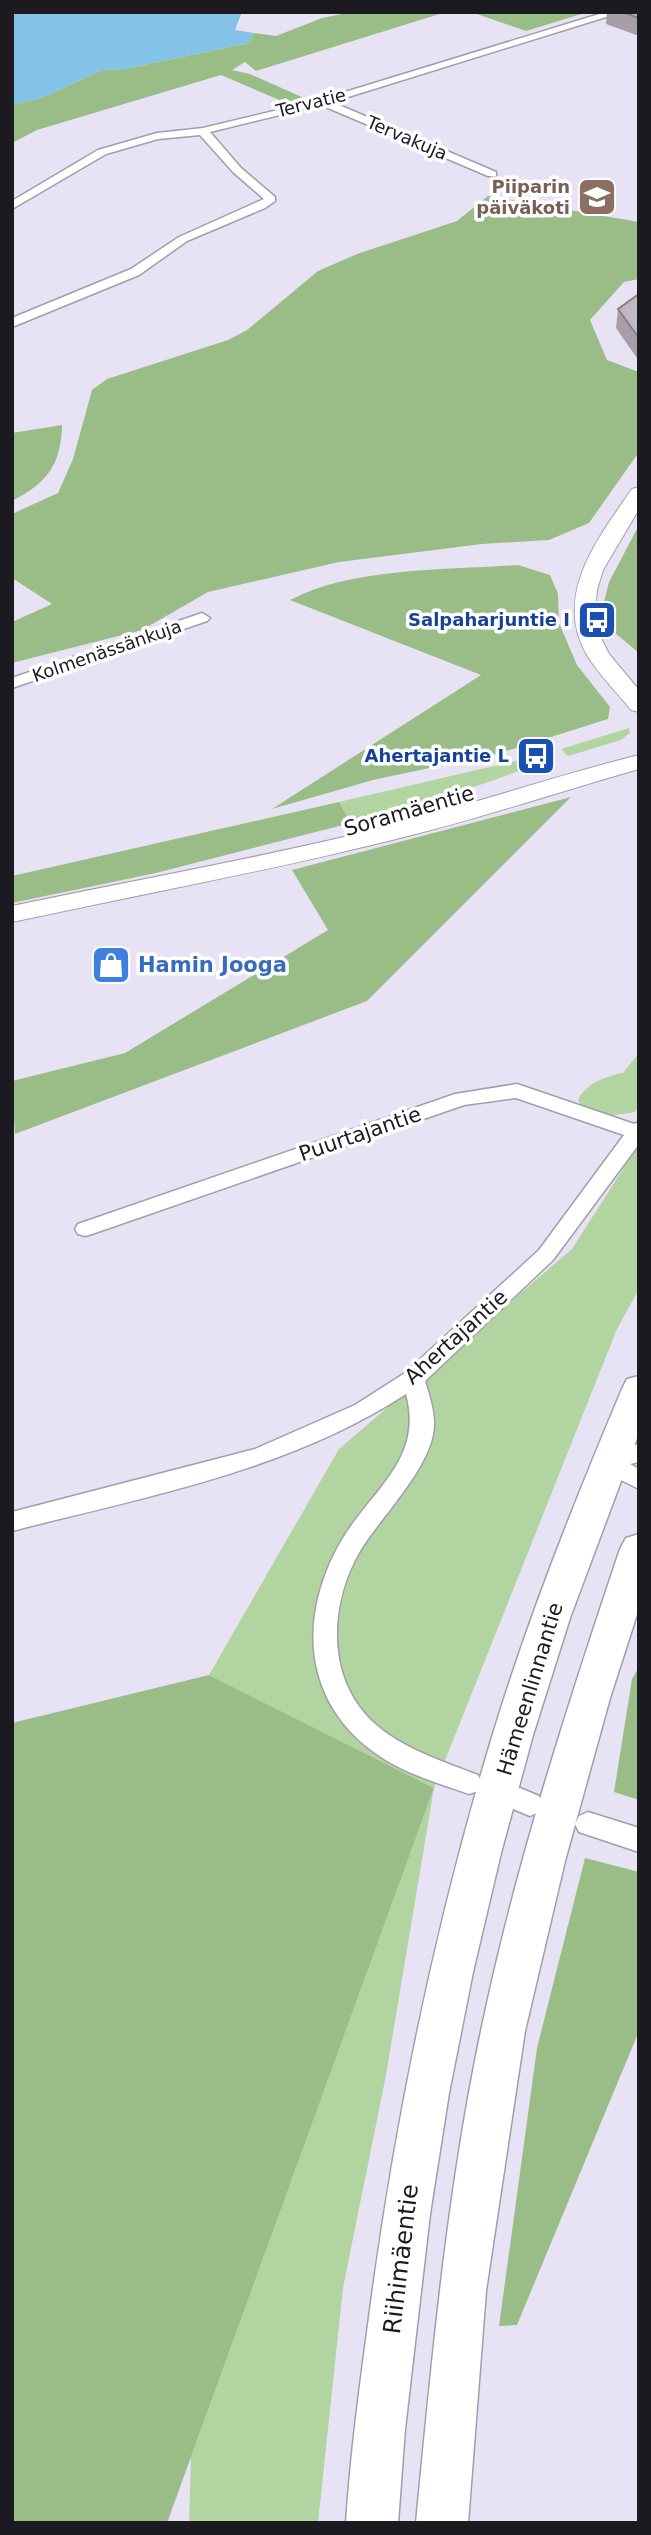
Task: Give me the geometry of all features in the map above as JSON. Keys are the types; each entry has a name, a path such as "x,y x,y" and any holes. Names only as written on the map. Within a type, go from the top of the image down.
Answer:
{"main road":[{"name":"Hämeenlinnantie","path":"444,1996 467,1898 541,1646 629,1464 639,1389"},
{"path":"442,2523 462,2291 503,2031 544,1861 590,1698 639,1549"},
{"name":"Riihimäentie","path":"372,2523 397,2275 419,2123 444,1996"}],"street":[{"name":"Tervatie","path":"12,206 102,152 157,136 203,131 322,102 617,12"},
{"name":"Tervakuja","path":"322,102 492,174"},
{"path":"12,323 135,272 173,244 261,206 271,199 237,170 203,131"},
{"path":"639,493 594,566 585,588 583,605 584,625 599,655 632,690 639,705"},
{"name":"Kolmenässänkuja","path":"12,683 202,618"},
{"name":"Soramäentie","path":"180,878 207,866 433,805 639,742"},
{"name":"Soramäentie","path":"12,914 180,878 213,874 384,835 639,762"},
{"name":"Puurtajantie","path":"85,1229 462,1099 517,1091 638,1131"},
{"name":"Ahertajantie","path":"12,1522 259,1457 314,1435 363,1411 413,1380 547,1255 638,1131"},
{"path":"413,1380 422,1409 422,1435 408,1462 350,1547 327,1605 322,1634 324,1660 337,1693 358,1723 389,1749 469,1783"},
{"path":"588,1824 639,1840"}],"green space":[{"path":"353,12 446,12 256,71 245,62 232,70 250,74 311,101 291,105 221,75 37,130 12,143 12,105 41,98 102,70 125,69 248,43 254,33 276,36 322,18"},
{"path":"471,12 585,12 585,13 526,31"},
{"path":"488,196 639,222 639,279 624,282 590,320 607,360 639,372 639,452 589,523 549,540 482,544 339,562 208,592 142,630 12,663 12,622 52,604 12,578 12,514 58,493 73,459 92,390 107,379 228,340 247,330 318,271 357,254 457,221"},
{"path":"62,425 59,451 50,471 43,480 12,501 12,433"},
{"path":"639,525 639,653 615,633 602,610 609,582"},
{"path":"518,565 550,575 558,594 559,623 577,665 610,707 608,719 500,753 373,780 272,809 481,675 290,600 342,581 371,576"},
{"path":"629,728 630,733 621,740 568,756 561,749"},
{"path":"528,758 535,765 483,784 351,823 339,802"},
{"path":"571,797 367,1001 15,1134 12,1081 125,1053 328,930 292,870"},
{"path":"339,802 351,823 156,873 12,903 12,876"},
{"path":"639,1053 639,1106 635,1112 609,1116 585,1111 578,1100 581,1094 603,1079 623,1073"},
{"path":"639,1144 639,1289 617,1329 434,1788 209,1675 339,1449 572,1249"},
{"path":"639,1667 639,1800 614,1792 632,1679"},
{"path":"209,1675 434,1788 167,2523 12,2523 12,1723"},
{"path":"434,1788 386,2075 343,2288 318,2523 189,2523 191,2457"},
{"path":"585,1858 639,1872 639,2031 517,2325 499,2326 537,2048"}],"water":[{"path":"12,12 242,12 235,30 254,33 248,43 125,69 102,70 41,98 12,105"}],"building":[{"path":"622,12 639,12 639,18"},
{"path":"639,294 639,338 618,309"}],"place":[{"name":"Piiparin päiväkoti","path":"597,197"},
{"name":"Salpaharjuntie I","path":"597,620"},
{"name":"Ahertajantie L","path":"536,756"},
{"name":"Hamin Jooga","path":"111,965"}]}
